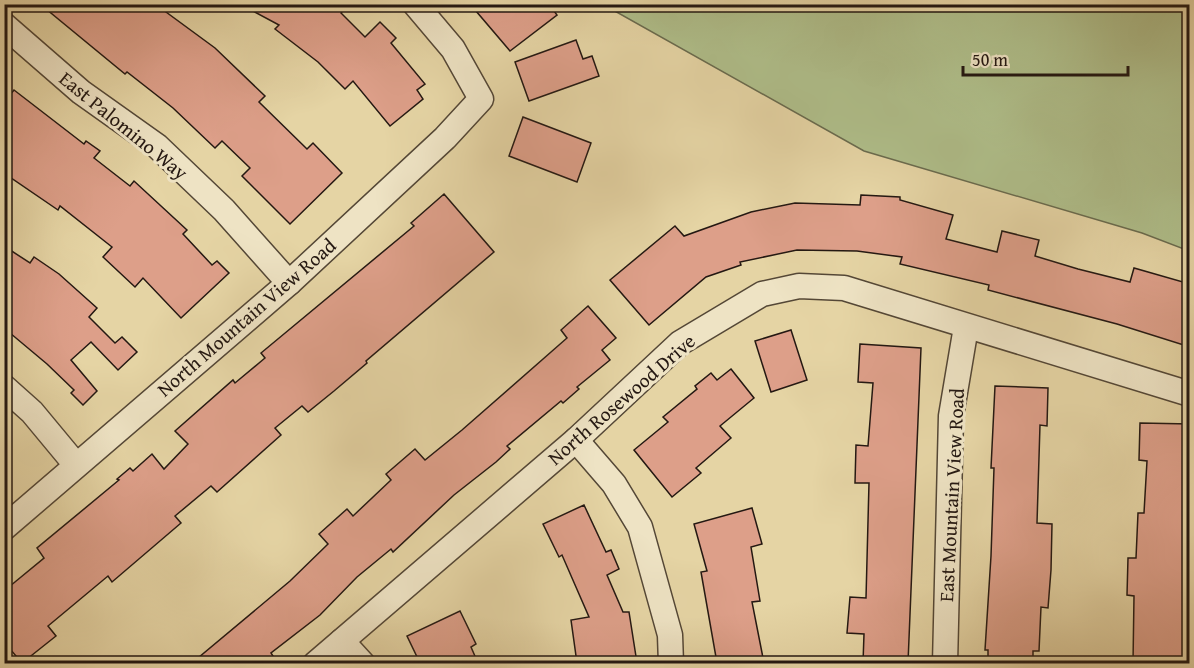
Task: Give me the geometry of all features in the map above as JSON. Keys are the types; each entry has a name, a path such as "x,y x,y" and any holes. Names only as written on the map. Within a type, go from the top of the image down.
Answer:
{"street":[{"name":"North Mountain View Road","path":"4,528 289,283 445,138 481,99 453,49 415,4"},
{"name":"East Palomino Way","path":"4,25 81,92 157,146 224,210 289,283"},
{"name":"North Rosewood Drive","path":"315,663 576,440 680,343 762,294 799,286 844,288 1190,394"},
{"name":"East Mountain View Road","path":"945,663 951,416 966,327"},
{"path":"4,387 32,412 76,465"},
{"path":"576,440 614,484 640,527 669,635 671,663"},
{"path":"342,641 363,663"}],"green space":[{"path":"604,5 1189,5 1189,251 1142,233 864,151"}],"building":[{"path":"40,4 155,4 215,48 265,96 259,102 307,149 313,143 342,173 290,224 242,176 250,168 222,141 215,148 173,108 127,72 125,74"},
{"path":"240,4 348,4 341,13 365,37 380,22 396,38 391,43 425,84 417,90 423,99 390,126 353,81 345,89 318,62 275,29 279,25"},
{"path":"485,4 549,4 557,15 510,51 476,11"},
{"path":"576,40 583,59 592,56 599,76 529,101 515,62"},
{"path":"14,90 84,144 86,141 100,151 94,158 130,186 134,181 187,230 183,234 212,265 217,261 229,273 181,318 143,278 135,287 103,257 112,247 60,206 58,210 4,173 4,102"},
{"path":"523,117 591,143 577,182 509,156"},
{"path":"444,194 494,252 308,412 302,406 275,428 281,435 217,492 211,486 175,516 181,523 112,582 108,576 48,626 56,636 22,663 4,642 4,591 44,558 37,548 119,480 117,479 130,468 133,471 152,454 164,469 188,444 175,431 233,380 235,383 265,358 261,353 414,226 411,223"},
{"path":"861,195 900,197 900,200 953,215 946,239 997,252 1002,231 1039,240 1035,256 1078,269 1130,282 1134,268 1190,284 1190,347 1117,324 988,290 989,285 900,264 902,257 857,251 797,250 740,262 741,265 706,277 649,325 610,280 675,226 684,236 751,212 795,203 860,205"},
{"path":"4,246 30,263 34,257 59,274 97,308 89,317 115,343 122,337 137,352 118,370 91,342 71,360 97,391 83,405 71,393 74,390 4,328"},
{"path":"588,306 616,338 602,350 610,360 577,387 579,389 507,446 510,449 496,462 454,495 393,552 391,549 357,577 320,615 271,653 273,656 264,663 192,663 290,581 328,544 319,534 347,509 353,516 391,480 386,474 415,449 425,460 462,430 567,338 561,330"},
{"path":"791,330 807,380 771,392 755,341"},
{"path":"860,344 921,348 908,663 863,663 864,634 847,633 850,597 866,598 869,483 855,483 856,445 868,446 873,383 858,382"},
{"path":"731,369 754,398 720,426 731,438 696,468 701,473 672,497 634,450 668,422 663,417 697,389 695,386 711,373 717,380"},
{"path":"995,386 1048,388 1047,426 1040,425 1037,523 1052,524 1051,570 1048,608 1041,607 1039,651 1033,651 1033,663 988,663 988,650 985,650 991,556 994,468 991,468"},
{"path":"1140,423 1190,424 1190,553 1187,553 1185,663 1133,663 1134,596 1127,595 1128,558 1136,558 1138,513 1144,513 1147,461 1139,460"},
{"path":"584,505 606,552 611,550 619,569 607,575 623,612 629,612 637,663 577,663 571,620 589,617 562,555 559,557 543,524"},
{"path":"752,508 762,544 751,547 760,601 752,602 764,663 717,663 701,572 707,571 694,524"},
{"path":"460,611 476,644 471,647 478,663 420,663 407,636"}]}
